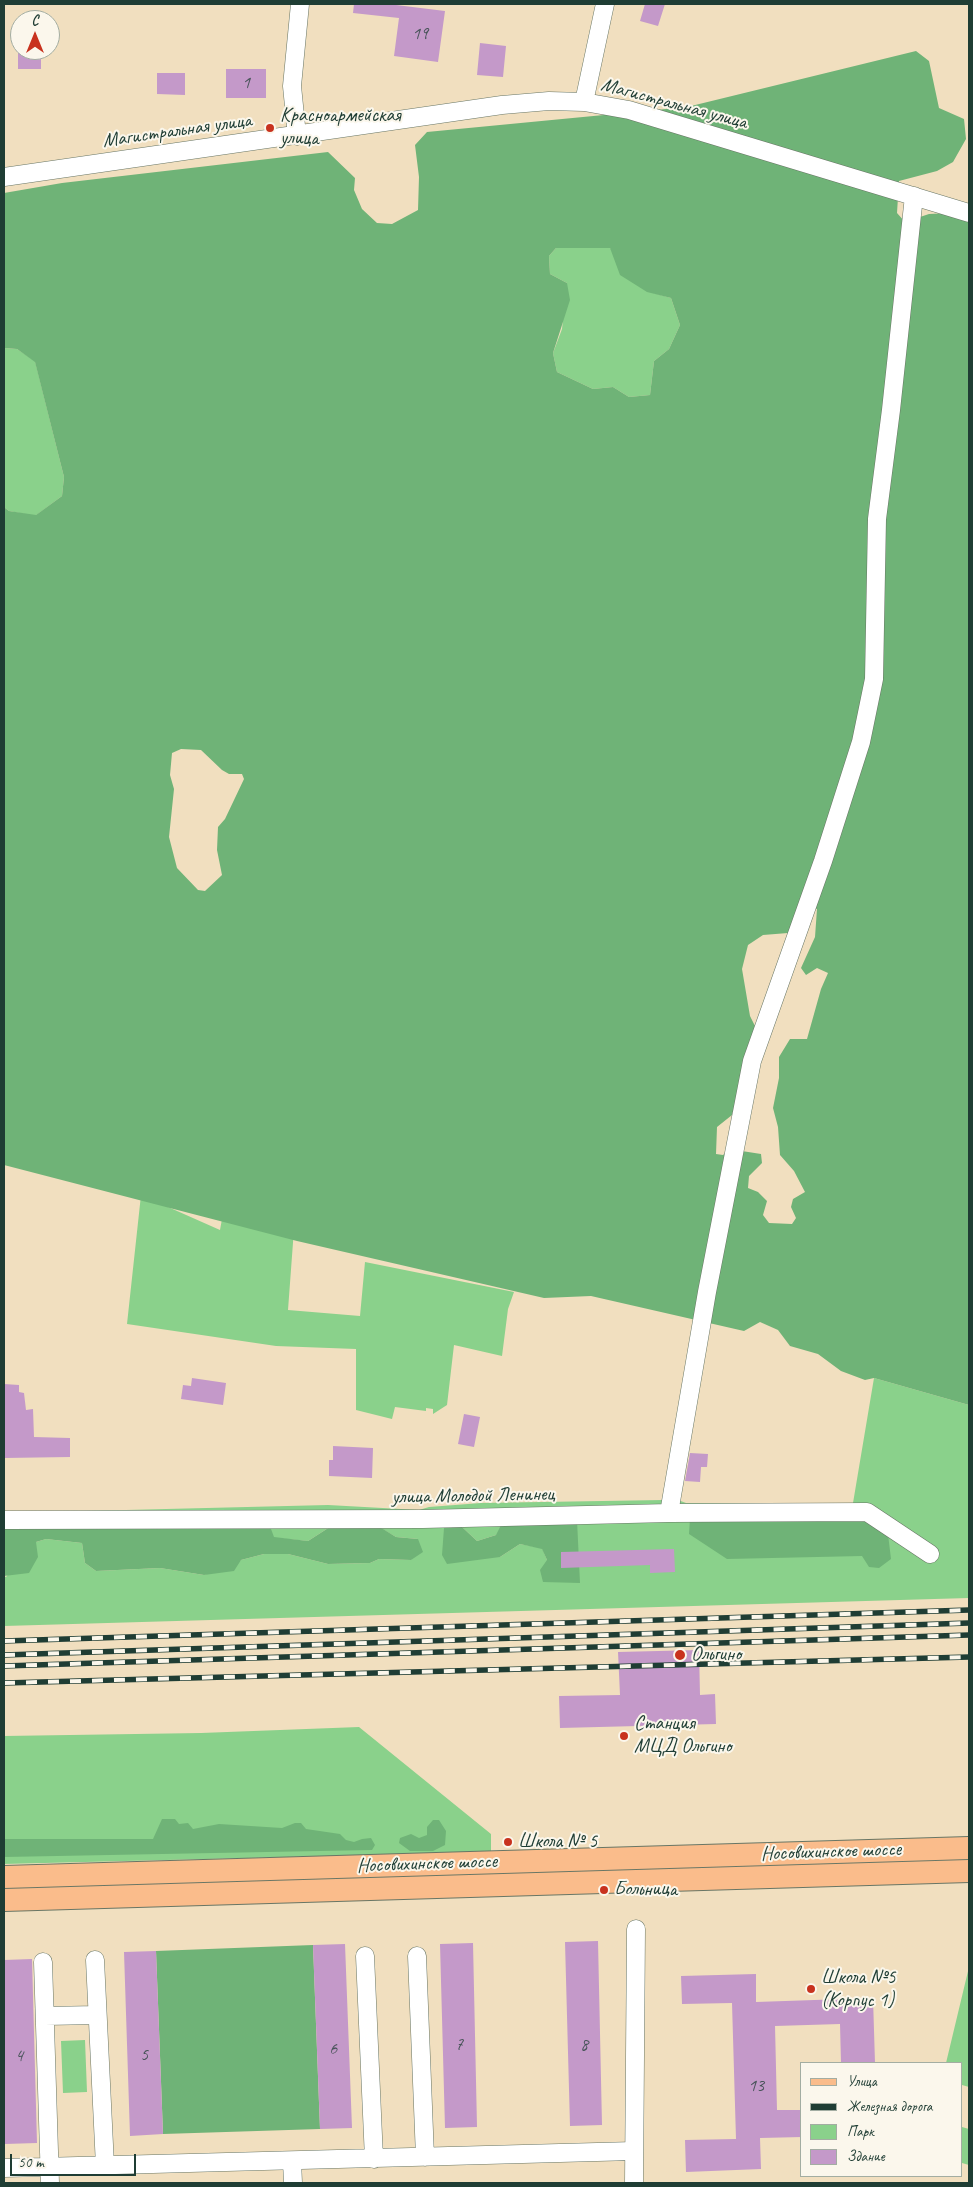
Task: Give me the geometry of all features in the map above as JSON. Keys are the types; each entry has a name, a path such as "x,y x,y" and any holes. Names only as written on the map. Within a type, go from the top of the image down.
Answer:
{"main road":[{"name":"Носовихинское шоссе","path":"4,1877 966,1844"},
{"name":"Носовихинское шоссе","path":"4,1900 969,1871"}],"street":[{"path":"297,136 292,86 300,4"},
{"path":"584,102 605,4"},
{"name":"Магистральная улица","path":"4,177 502,105 548,101 584,102 629,110 969,212"},
{"path":"669,1513 707,1292 752,1061 826,852 861,742 874,678 877,519 891,410 914,196"},
{"name":"улица Молодой Ленинец","path":"4,1520 423,1519 669,1513 867,1512 930,1554"},
{"path":"634,2183 636,1929"},
{"path":"366,1956 374,2158"},
{"path":"418,1956 425,2157"},
{"path":"95,1960 105,2166"},
{"path":"43,1962 50,2175"},
{"path":"44,2016 98,2015"},
{"path":"4,2168 50,2175 105,2166 634,2151"},
{"path":"292,2160 293,2183"}],"green space":[{"path":"916,51 929,61 939,108 964,119 966,139 953,162 937,171 899,181 897,213 905,222 929,214 950,213 969,219 969,1405 874,1378 865,1380 841,1371 818,1354 790,1346 778,1330 760,1322 744,1331 591,1296 544,1298 297,1241 4,1165 4,507 9,511 36,515 62,496 64,477 35,362 17,349 4,348 4,193 62,183 328,152 355,178 354,190 362,209 377,223 392,224 418,210 419,177 415,145 427,132 687,107","holes":["556,248 610,248 620,275 647,292 671,298 680,325 669,349 654,361 650,395 629,397 613,387 593,389 557,372 553,353 570,300 567,283 550,274 549,256","181,749 201,750 222,770 229,774 242,774 244,779 225,819 218,827 217,850 222,875 205,891 198,890 177,868 169,837 174,789 170,775 172,753","805,905 817,909 815,937 801,968 806,975 817,968 828,973 821,989 807,1039 790,1039 779,1057 779,1078 773,1108 778,1127 780,1155 794,1171 805,1192 793,1199 791,1207 796,1218 792,1224 769,1223 763,1215 767,1201 758,1192 748,1188 749,1176 762,1163 761,1154 729,1149 723,1155 716,1154 717,1127 732,1115 756,1028 750,1016 742,969 748,945 763,935 788,933"]},
{"path":"556,248 610,248 647,291 671,298 680,325 669,349 654,361 650,395 629,397 613,387 593,389 557,372 553,353 562,329 567,283 550,274 549,256"},
{"path":"4,348 17,349 35,361 64,477 62,496 35,516 9,511 4,507"},
{"path":"141,1195 220,1230 222,1219 294,1229 288,1310 360,1316 365,1262 514,1292 508,1309 502,1356 454,1345 447,1405 433,1414 433,1409 426,1408 426,1411 395,1407 392,1419 356,1410 356,1349 276,1346 127,1324"},
{"path":"874,1378 969,1405 969,1598 4,1626 4,1576 6,1577 36,1542 46,1539 82,1543 85,1563 96,1571 160,1568 204,1575 241,1560 264,1554 288,1554 328,1564 370,1563 379,1559 411,1560 418,1539 396,1537 374,1524 336,1523 308,1541 4,1513 328,1505 419,1510 429,1507 481,1503 663,1500 678,1500 686,1503 853,1503","holes":["576,1520 547,1560 542,1548 520,1544 500,1557 445,1528 461,1526 477,1541 496,1535"]},
{"path":"690,1518 871,1518 887,1526 891,1559 879,1568 869,1567 862,1556 727,1559 689,1534"},
{"path":"577,1520 580,1583 543,1582 540,1570 547,1560 542,1549 520,1544 500,1557 447,1564 442,1555 444,1528 461,1526 477,1541 496,1535 502,1523"},
{"path":"268,1521 274,1537 308,1541 336,1523 375,1524 396,1537 418,1539 423,1552 411,1560 379,1559 370,1563 328,1564 288,1554 264,1554 241,1560 234,1571 204,1575 160,1568 96,1571 85,1563 82,1543 46,1539 36,1542 38,1557 29,1573 4,1576 4,1526"},
{"path":"359,1727 491,1834 491,1852 4,1864 4,1736 201,1733"},
{"path":"162,1819 175,1819 179,1824 188,1823 193,1829 219,1824 282,1828 295,1823 301,1823 306,1829 340,1834 346,1840 354,1842 371,1838 375,1845 372,1850 4,1857 4,1839 153,1839"},
{"path":"433,1820 439,1820 446,1831 445,1845 433,1851 410,1851 399,1843 400,1838 411,1834 419,1838 427,1835 427,1827"},
{"path":"313,1945 320,2129 163,2134 156,1951"},
{"path":"969,1967 969,2087 963,2085 963,2062 946,2062"},
{"path":"85,2040 87,2092 63,2093 61,2041"},
{"path":"963,2127 969,2129 969,2165 963,2163"}],"building":[{"path":"354,4 388,4 445,11 438,62 394,56 399,18 353,13"},
{"path":"645,4 665,4 658,26 640,21"},
{"path":"480,43 506,46 503,77 477,75"},
{"path":"18,60 41,60 41,69 18,69"},
{"path":"226,69 266,69 266,98 226,98"},
{"path":"157,73 185,73 185,95 157,94"},
{"path":"192,1378 226,1383 223,1405 181,1399 183,1385 191,1386"},
{"path":"4,1384 19,1385 19,1392 24,1393 26,1410 33,1409 34,1437 70,1438 70,1457 4,1458"},
{"path":"464,1414 480,1417 474,1447 458,1444"},
{"path":"333,1446 373,1448 372,1478 329,1476 329,1460 333,1460"},
{"path":"690,1453 708,1454 707,1467 701,1467 700,1482 685,1481"},
{"path":"674,1549 675,1572 650,1573 650,1565 561,1568 561,1552"},
{"path":"699,1650 700,1695 715,1694 716,1724 560,1728 559,1696 620,1695 618,1652"},
{"path":"598,1941 602,2125 570,2126 565,1942"},
{"path":"473,1943 477,2127 445,2128 440,1944"},
{"path":"345,1944 352,2128 320,2129 313,1945"},
{"path":"156,1951 163,2134 130,2136 124,1952"},
{"path":"32,1959 37,2143 5,2144 4,1960"},
{"path":"756,1974 756,2002 873,1998 875,2062 841,2062 840,2024 775,2026 777,2110 800,2110 800,2137 760,2138 761,2169 686,2172 685,2140 736,2139 732,2003 682,2004 681,1976"}],"railway":[{"path":"4,1641 969,1610"},
{"path":"4,1655 969,1623"},
{"path":"4,1666 969,1635"},
{"path":"4,1683 969,1657"}],"place":[{"name":"Красноармейская улица","path":"270,128"},
{"name":"Ольгино","path":"680,1655"},
{"name":"Станция МЦД Ольгино","path":"624,1736"},
{"name":"Школа № 5","path":"508,1842"},
{"name":"Больница","path":"604,1890"},
{"name":"Школа №5 (Корпус 1)","path":"811,1989"}]}
